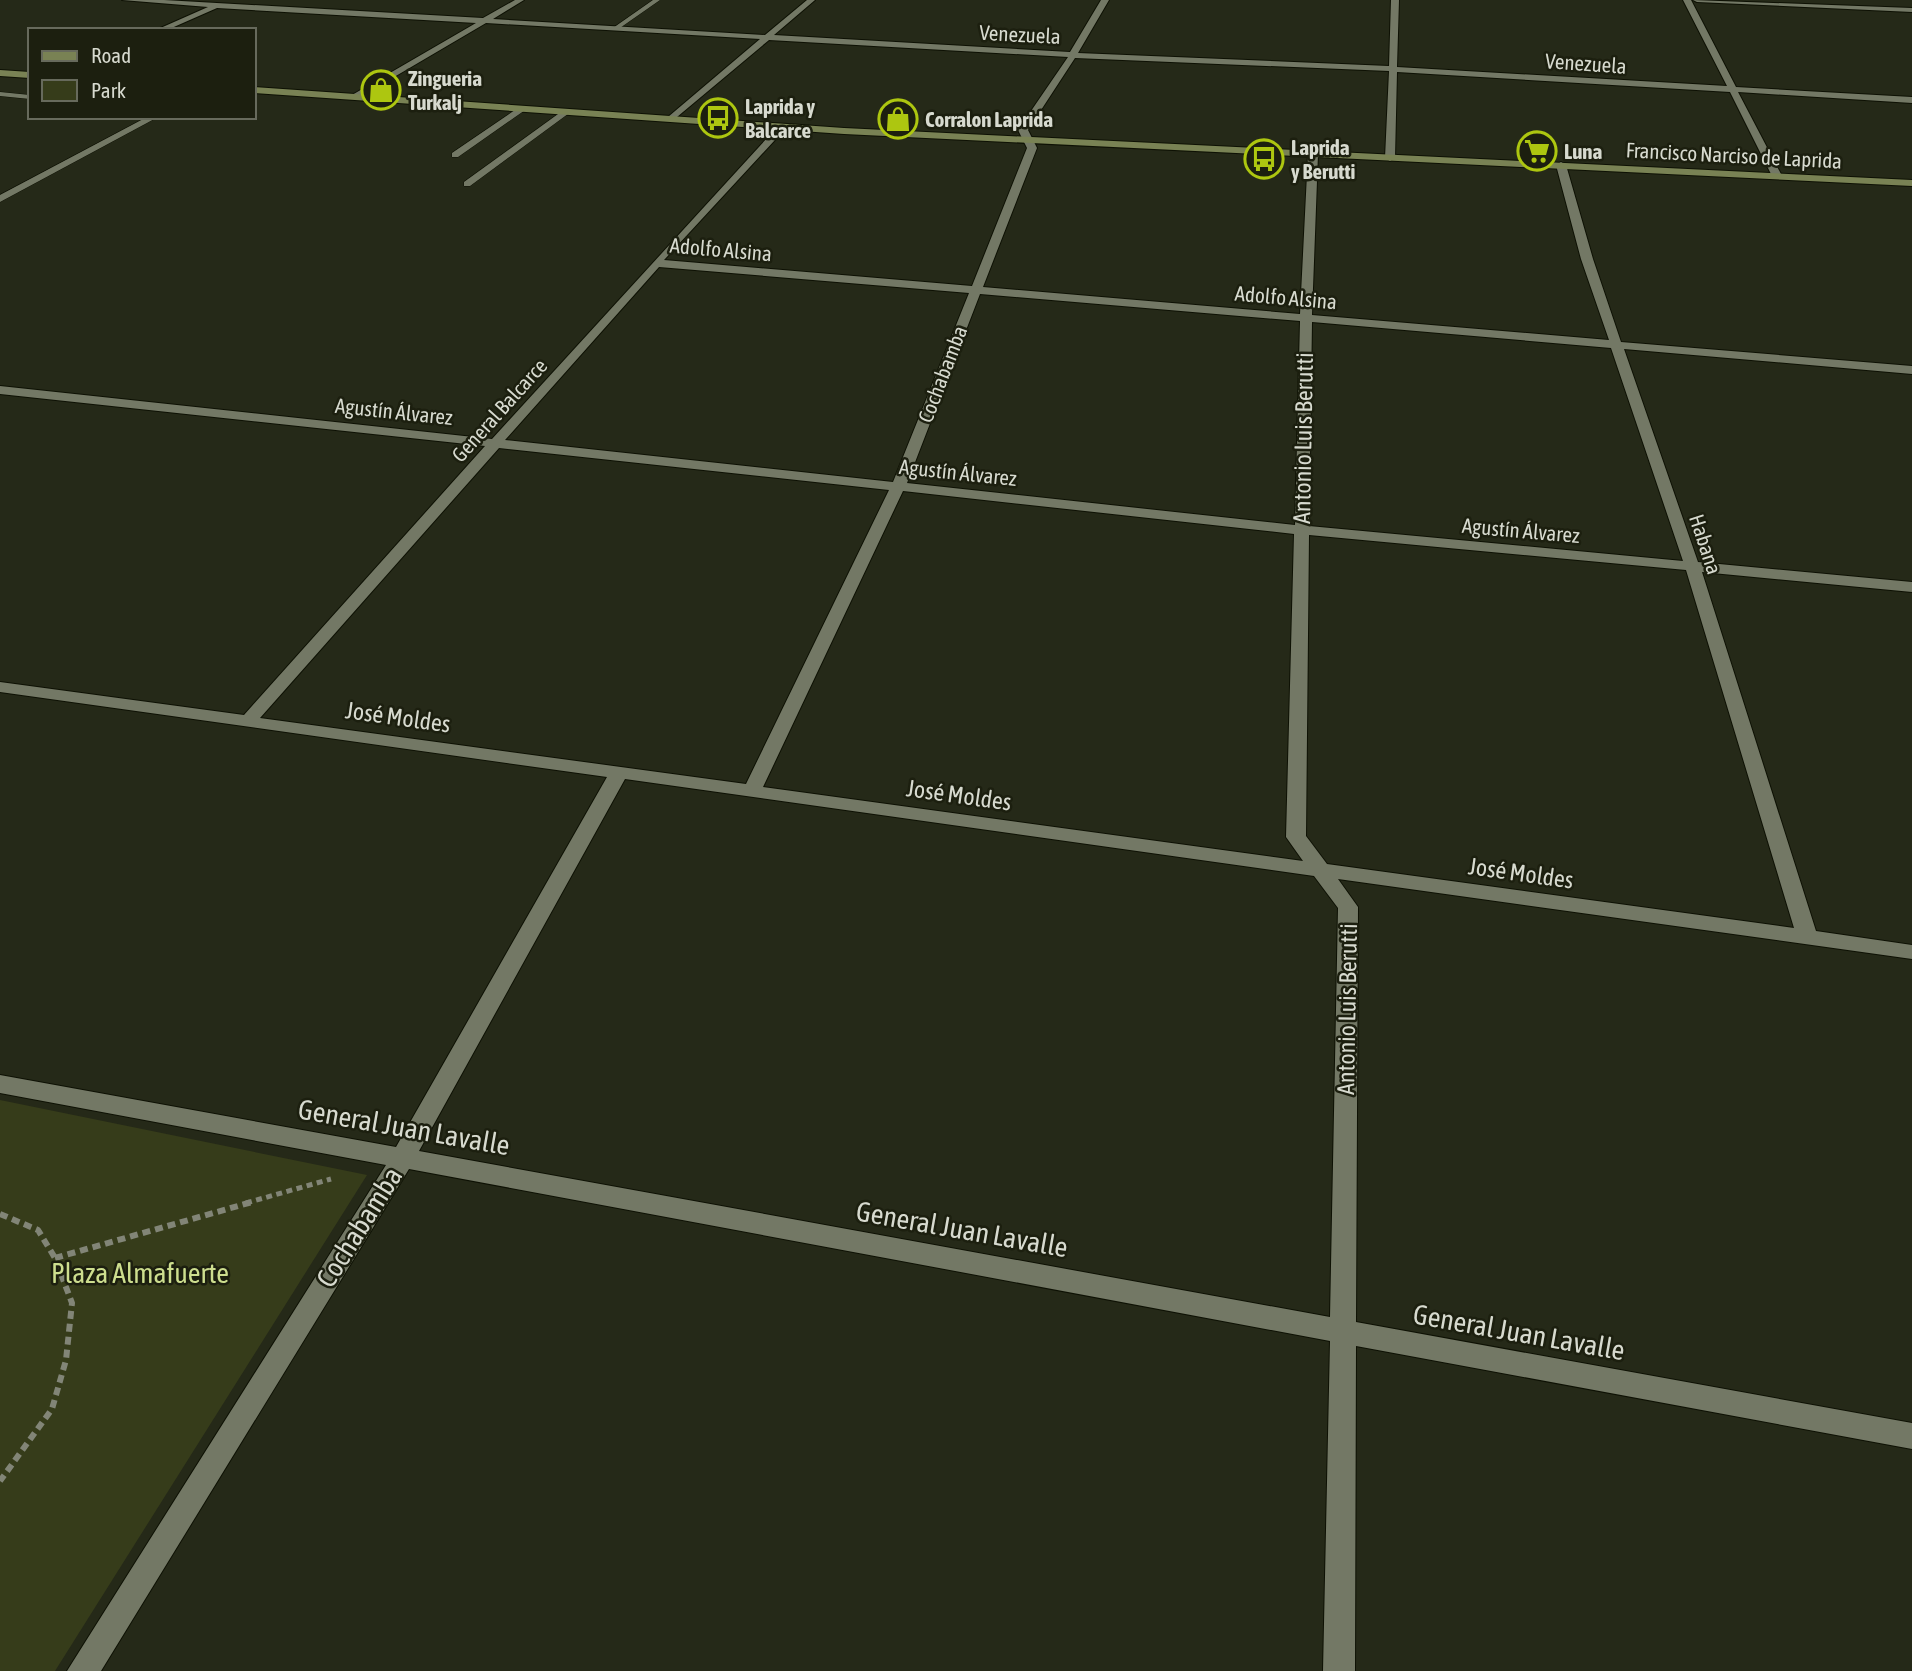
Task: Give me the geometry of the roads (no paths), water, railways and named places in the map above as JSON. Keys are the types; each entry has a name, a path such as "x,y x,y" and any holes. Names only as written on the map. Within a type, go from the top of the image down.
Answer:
{"main road":[{"path":"0,73 28,75"},
{"name":"Francisco Narciso de Laprida","path":"256,90 782,127 1912,183"}],"street":[{"name":"Venezuela","path":"126,0 1912,100"},
{"path":"165,28 229,0"},
{"path":"355,97 520,0"},
{"path":"671,118 811,0"},
{"name":"Cochabamba","path":"752,791 898,487 1032,148 1023,130 1073,55 1105,0"},
{"path":"1390,158 1395,69 1395,0"},
{"path":"1687,0 1777,176"},
{"path":"1697,0 1912,10"},
{"name":"General Balcarce","path":"248,721 656,263 782,127"},
{"name":"Antonio Luis Berutti","path":"1313,154 1306,318 1296,837 1348,907 1339,1671"},
{"name":"Habana","path":"1560,165 1587,259 1692,566 1807,937"},
{"name":"Adolfo Alsina","path":"656,263 1912,370"},
{"name":"Agustín Álvarez","path":"0,390 1301,530 1912,587"},
{"name":"José Moldes","path":"0,687 1912,952"},
{"name":"Cochabamba","path":"83,1671 402,1158 619,773"},
{"name":"General Juan Lavalle","path":"0,1084 1912,1436"}],"lane":[{"path":"615,29 657,0"},
{"path":"0,94 28,97"},
{"path":"455,155 524,108"},
{"path":"467,184 568,111"},
{"path":"0,199 150,119"}],"place":[{"name":"Zingueria Turkalj","path":"381,90"},
{"name":"Laprida y Balcarce","path":"718,118"},
{"name":"Corralon Laprida","path":"898,119"},
{"name":"Luna","path":"1537,151"},
{"name":"Laprida y Berutti","path":"1264,159"}],"park label":[{"name":"Plaza Almafuerte","path":"140,1273"}]}
